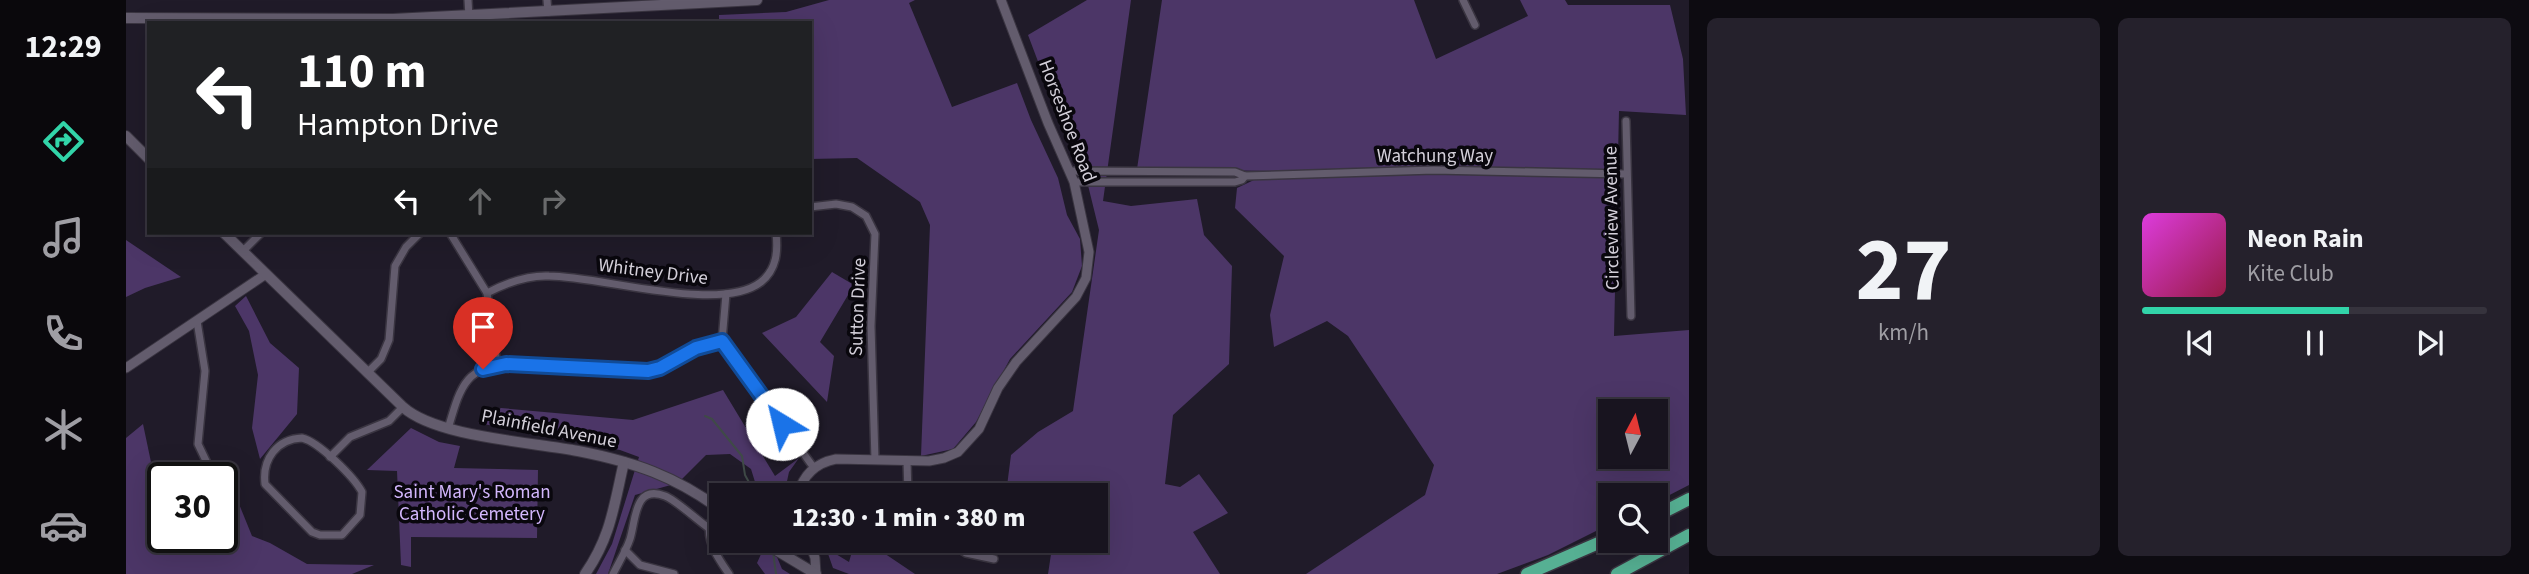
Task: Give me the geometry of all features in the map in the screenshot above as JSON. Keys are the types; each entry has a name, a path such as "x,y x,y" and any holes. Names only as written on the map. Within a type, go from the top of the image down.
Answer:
{"highway":[{"path":"1668,510 1689,499"},
{"path":"1617,574 1689,535"},
{"path":"1527,574 1598,543"}],"main road":[{"path":"126,18 278,21 468,17 757,0"},
{"path":"126,136 147,157"},
{"name":"Plainfield Avenue","path":"227,235 403,407 424,421 448,429 577,450 624,461 671,478 709,505"},
{"path":"585,574 606,539 624,461"},
{"path":"781,553 816,574"}],"street":[{"path":"468,0 468,17"},
{"path":"547,0 548,12"},
{"name":"Horseshoe Road","path":"814,468 825,461 836,459 937,460 965,447 979,429 998,388 1016,362 1076,297 1086,278 1089,261 1074,182 1048,123 1001,0"},
{"path":"1463,0 1475,25"},
{"name":"Circleview Avenue","path":"1626,121 1630,316"},
{"name":"Watchung Way","path":"1070,171 1235,172 1245,176 1434,170 1626,174"},
{"name":"Watchung Way","path":"1074,182 1235,182 1245,176"},
{"name":"Sutton Drive","path":"812,207 836,204 852,207 866,216 875,234 870,326 875,460"},
{"path":"243,251 259,235"},
{"path":"368,373 381,359 389,341 395,266 406,247 418,235"},
{"path":"451,235 487,293 497,365"},
{"name":"Whitney Drive","path":"487,293 523,278 549,276 697,294 726,294 751,288 766,277 776,257 776,235"},
{"path":"126,368 266,274"},
{"path":"726,294 722,341 814,468 802,483"},
{"path":"197,321 205,371 198,444 207,462"},
{"path":"448,429 462,386 483,369 497,365 648,371 660,368 696,348 722,341"},
{"path":"330,457 351,437 389,421 403,407"},
{"path":"288,440 310,440 330,457 360,488 363,497 358,520 342,535 337,536 312,532 267,488 264,479 265,463 288,440"},
{"path":"907,461 908,483"},
{"path":"613,574 625,550 638,504 648,495 665,495 709,528"},
{"path":"625,550 640,565 674,574"},
{"path":"716,553 729,574"},
{"path":"813,553 816,574"},
{"path":"967,553 994,559"}],"green space":[{"path":"829,0 915,0 909,3 952,107 1017,83 1058,178 1067,215 1080,239 1082,266 1072,292 1010,359 976,422 953,449 921,456 930,225 920,202 857,158 812,159 812,21 719,21 719,15 786,12"},
{"path":"1087,0 1131,0 1103,201 1131,206 1197,199 1204,235 1232,266 1229,364 1173,415 1165,484 1180,487 1199,474 1228,513 1193,532 1220,574 1048,574 1051,553 1108,553 1108,483 1007,483 1011,455 1038,432 1073,411 1099,230 1084,169 1056,109 1028,35"},
{"path":"1162,0 1414,0 1436,59 1528,16 1520,0 1565,0 1568,5 1670,5 1683,59 1686,115 1619,111 1614,336 1689,330 1689,485 1668,496 1668,483 1598,483 1598,530 1548,555 1497,574 1306,574 1425,495 1434,465 1348,336 1327,321 1274,347 1270,315 1284,256 1235,208 1237,188 1273,171 1137,169"},
{"path":"126,240 181,277 126,297"},
{"path":"832,272 854,285 820,342 834,356 827,402 762,333 796,317"},
{"path":"246,296 270,343 299,368 297,414 260,459 252,428 258,375 249,331 235,306"},
{"path":"723,390 775,476 799,458 789,472 787,483 755,483 751,469 730,454 706,455 678,483 635,495 608,574 596,574 612,544 639,457 620,450 478,423 501,408 633,420"},
{"path":"143,424 151,462 147,462 147,553 238,553 239,504 252,536 307,564 374,565 352,574 126,574 126,438"},
{"name":"Saint Mary's Roman Catholic Cemetery","path":"411,428 439,442 460,446 454,468 538,470 537,538 411,537 411,567 401,565 397,471 367,470"},
{"path":"762,553 780,553 777,557 782,569 790,574 765,574 757,563"},
{"path":"828,553 834,553 849,562 852,553 884,553 915,574 849,574 833,568"}],"waterway":[{"path":"705,416 712,419 742,456 745,475 749,483"},
{"path":"773,553 776,574"}],"route":[{"path":"483,369 506,364 648,371 660,368 696,348 722,341 782,424"}]}
